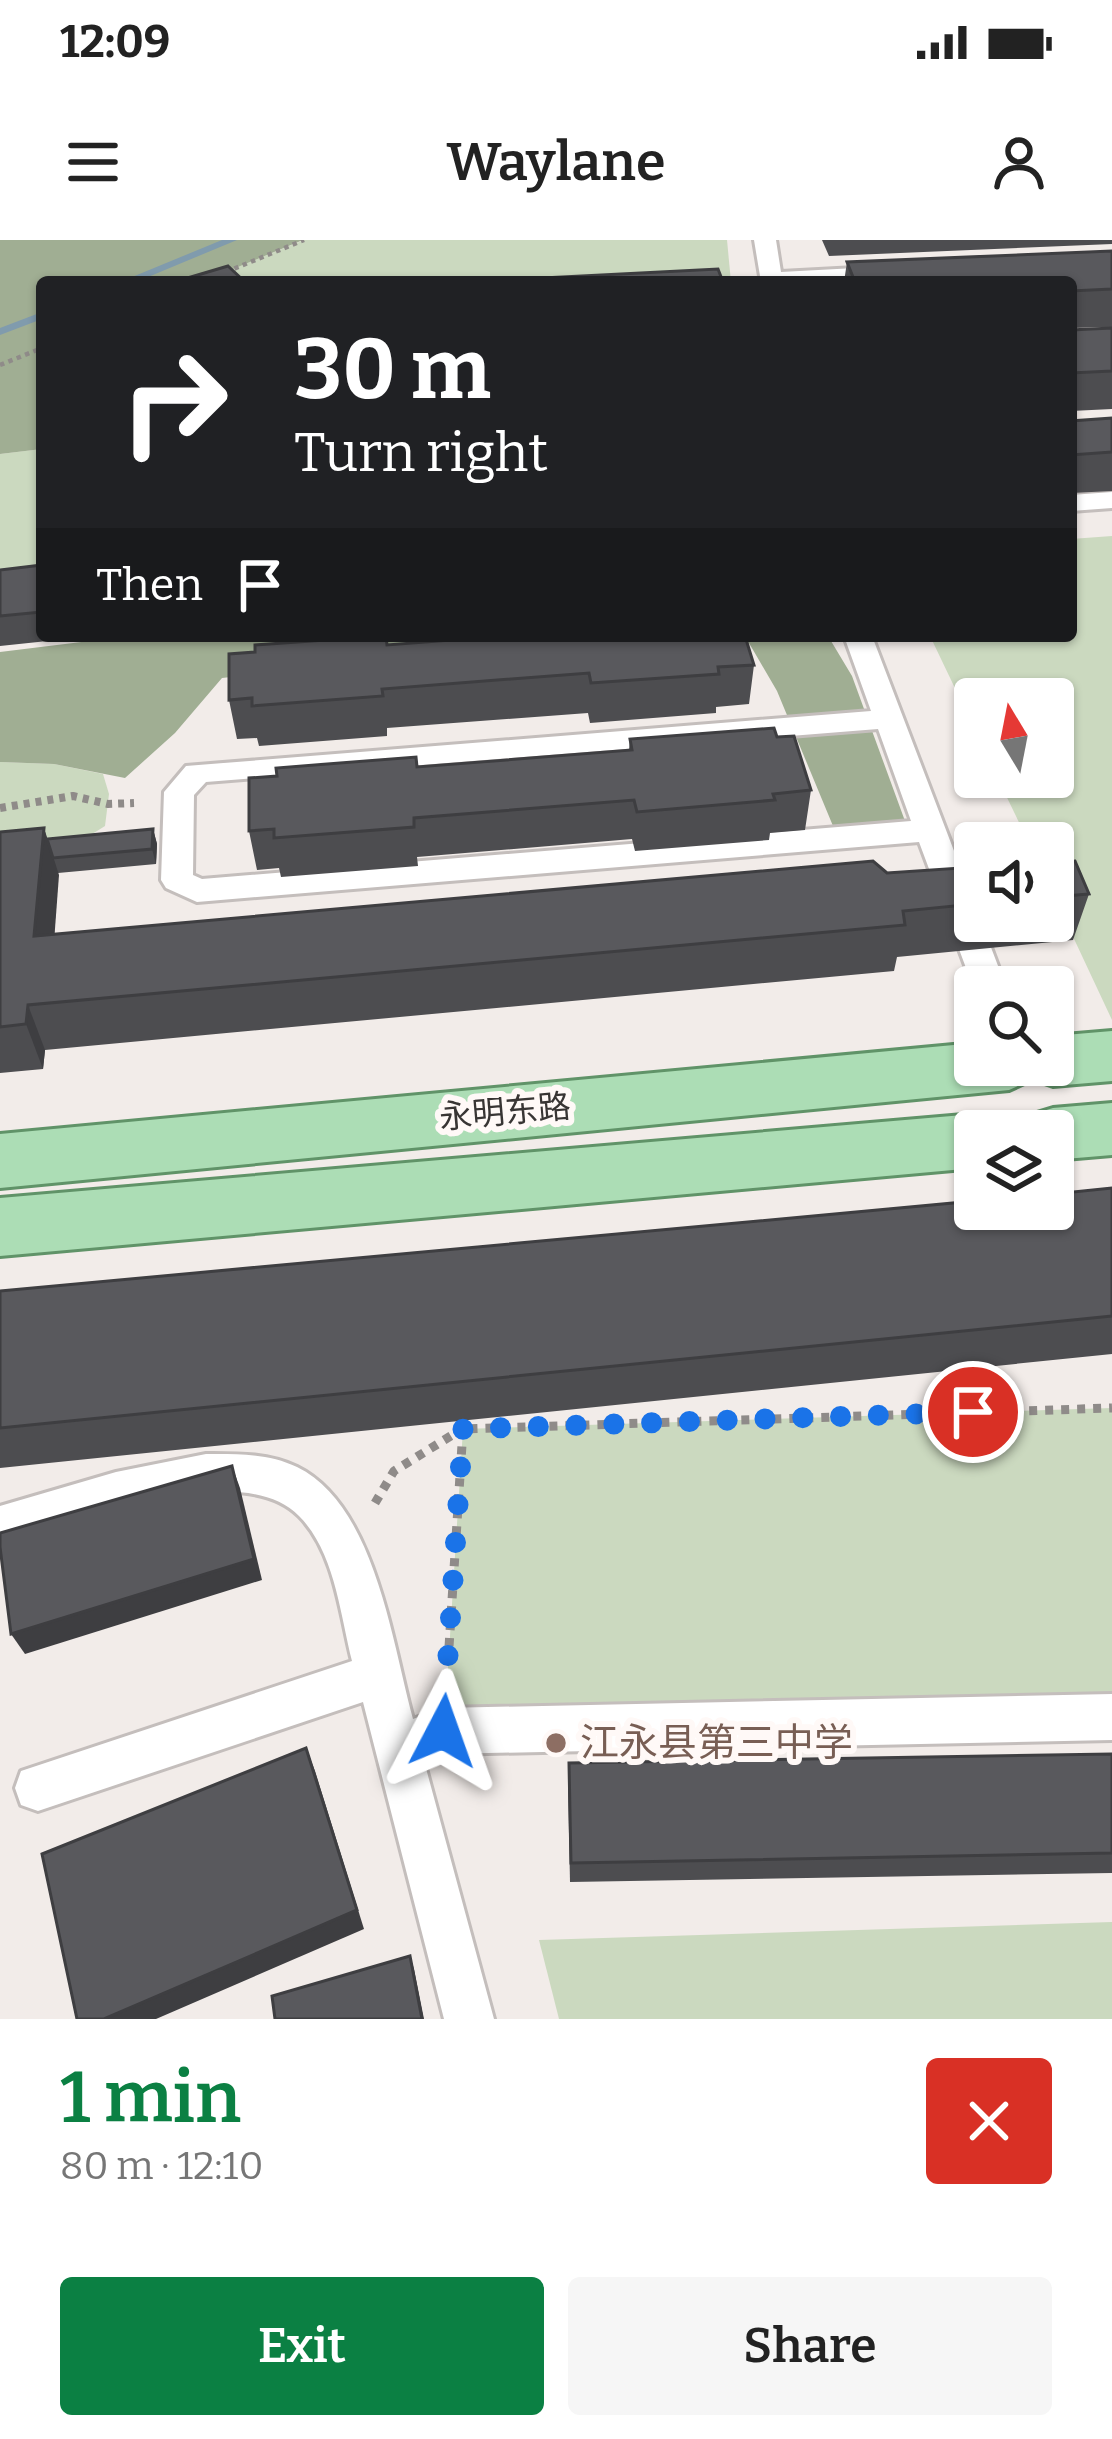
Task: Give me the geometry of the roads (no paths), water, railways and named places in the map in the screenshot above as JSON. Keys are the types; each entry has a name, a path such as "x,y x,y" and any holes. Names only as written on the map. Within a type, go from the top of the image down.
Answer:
{"main road":[{"path":"1074,1059 1112,1056"},
{"name":"永明东路","path":"0,1161 954,1070"},
{"path":"1074,1132 1112,1129"},
{"path":"0,1227 954,1143"}],"lane":[{"path":"765,240 771,276"},
{"path":"840,276 908,272"},
{"path":"1077,503 1112,500"},
{"path":"860,642 980,966"},
{"path":"889,719 196,773 179,792 177,880 197,891 930,830"},
{"path":"0,1526 206,1470 275,1475 312,1500 347,1556 469,2019"},
{"path":"38,1788 378,1675"},
{"path":"398,1748 443,1731 1112,1717"}],"waterway":[{"path":"141,276 232,240"},
{"path":"0,332 36,317"}],"place":[{"name":"江永县第三中学","path":"556,1743"}]}
